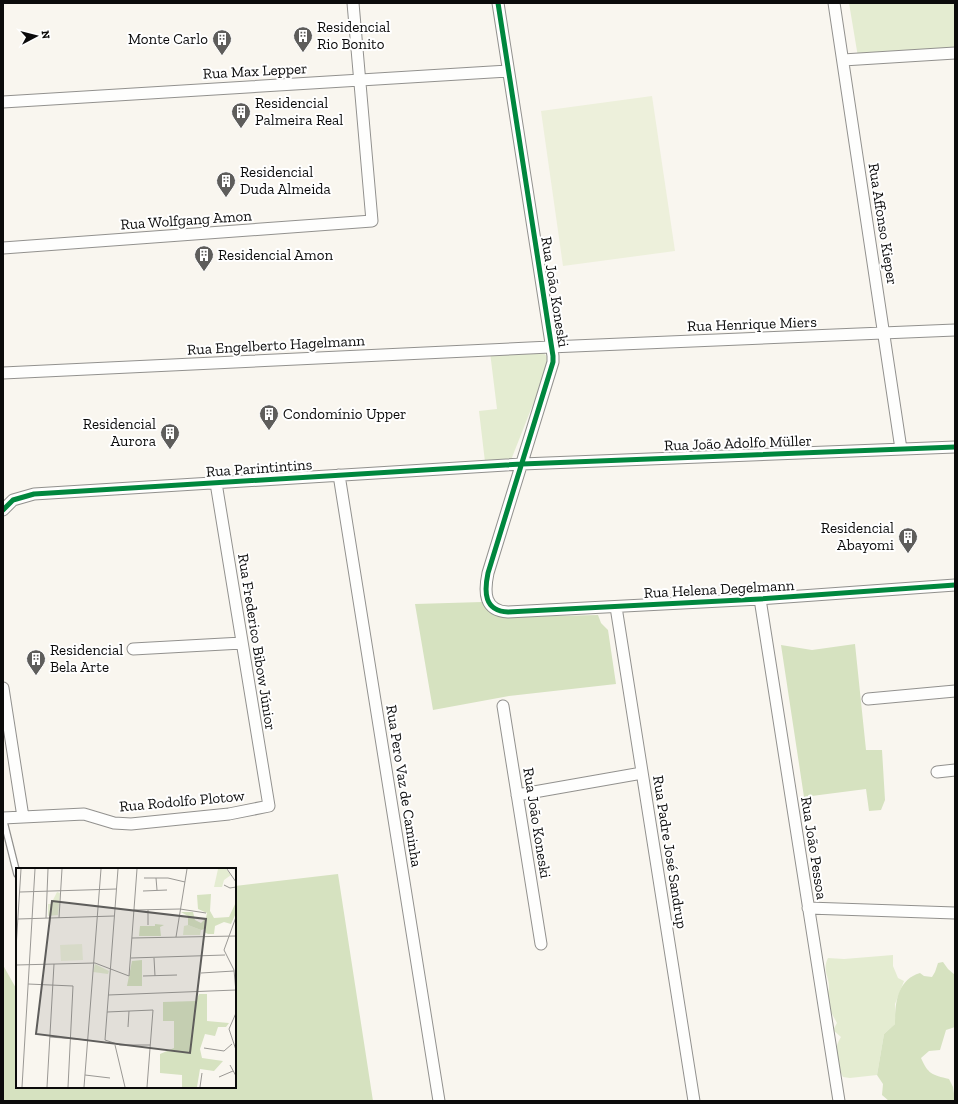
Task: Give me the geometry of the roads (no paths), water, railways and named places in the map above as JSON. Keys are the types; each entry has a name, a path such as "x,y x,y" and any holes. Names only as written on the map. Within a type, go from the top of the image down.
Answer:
{"street":[{"path":"353,3 359,80"},
{"name":"Rua João Koneski","path":"488,602 485,593 488,573 522,464 553,356 550,347 498,3"},
{"name":"Rua Affonso Kieper","path":"834,3 901,449"},
{"path":"843,60 955,53"},
{"name":"Rua Max Lepper","path":"3,102 508,71"},
{"name":"Rua Wolfgang Amon","path":"3,248 372,221 359,80"},
{"name":"Rua Henrique Miers","path":"550,347 955,330"},
{"name":"Rua Engelberto Hagelmann","path":"3,372 550,347"},
{"name":"Rua João Adolfo Müller","path":"522,464 955,447"},
{"name":"Rua Parintintins","path":"3,510 13,500 34,494 522,464"},
{"name":"Rua Pero Vaz de Caminha","path":"339,475 439,1101"},
{"name":"Rua Frederico Bibow Júnior","path":"216,483 269,806"},
{"name":"Rua Helena Degelmann","path":"488,602 496,610 508,612 760,599 955,585"},
{"name":"Rua João Pessoa","path":"760,599 839,1101"},
{"name":"Rua Padre José Sandrup","path":"616,607 694,1101"},
{"path":"133,649 242,643"},
{"path":"3,688 23,817"},
{"path":"868,699 955,691"},
{"name":"Rua João Koneski","path":"503,706 541,944"},
{"path":"936,772 955,770"},
{"path":"517,795 642,773"},
{"name":"Rua Rodolfo Plotow","path":"3,818 84,814 114,823 131,824 230,814 269,806"},
{"path":"808,908 955,913"}],"lane":[{"path":"3,818 16,870"}],"place":[{"name":"Residencial Rio Bonito","path":"303,53"},
{"name":"Monte Carlo","path":"222,56"},
{"name":"Residencial Palmeira Real","path":"241,129"},
{"name":"Residencial Duda Almeida","path":"226,198"},
{"name":"Residencial Amon","path":"204,272"},
{"name":"Condomínio Upper","path":"269,431"},
{"name":"Residencial Aurora","path":"170,450"},
{"name":"Residencial Abayomi","path":"908,554"},
{"name":"Residencial Bela Arte","path":"36,676"}]}
